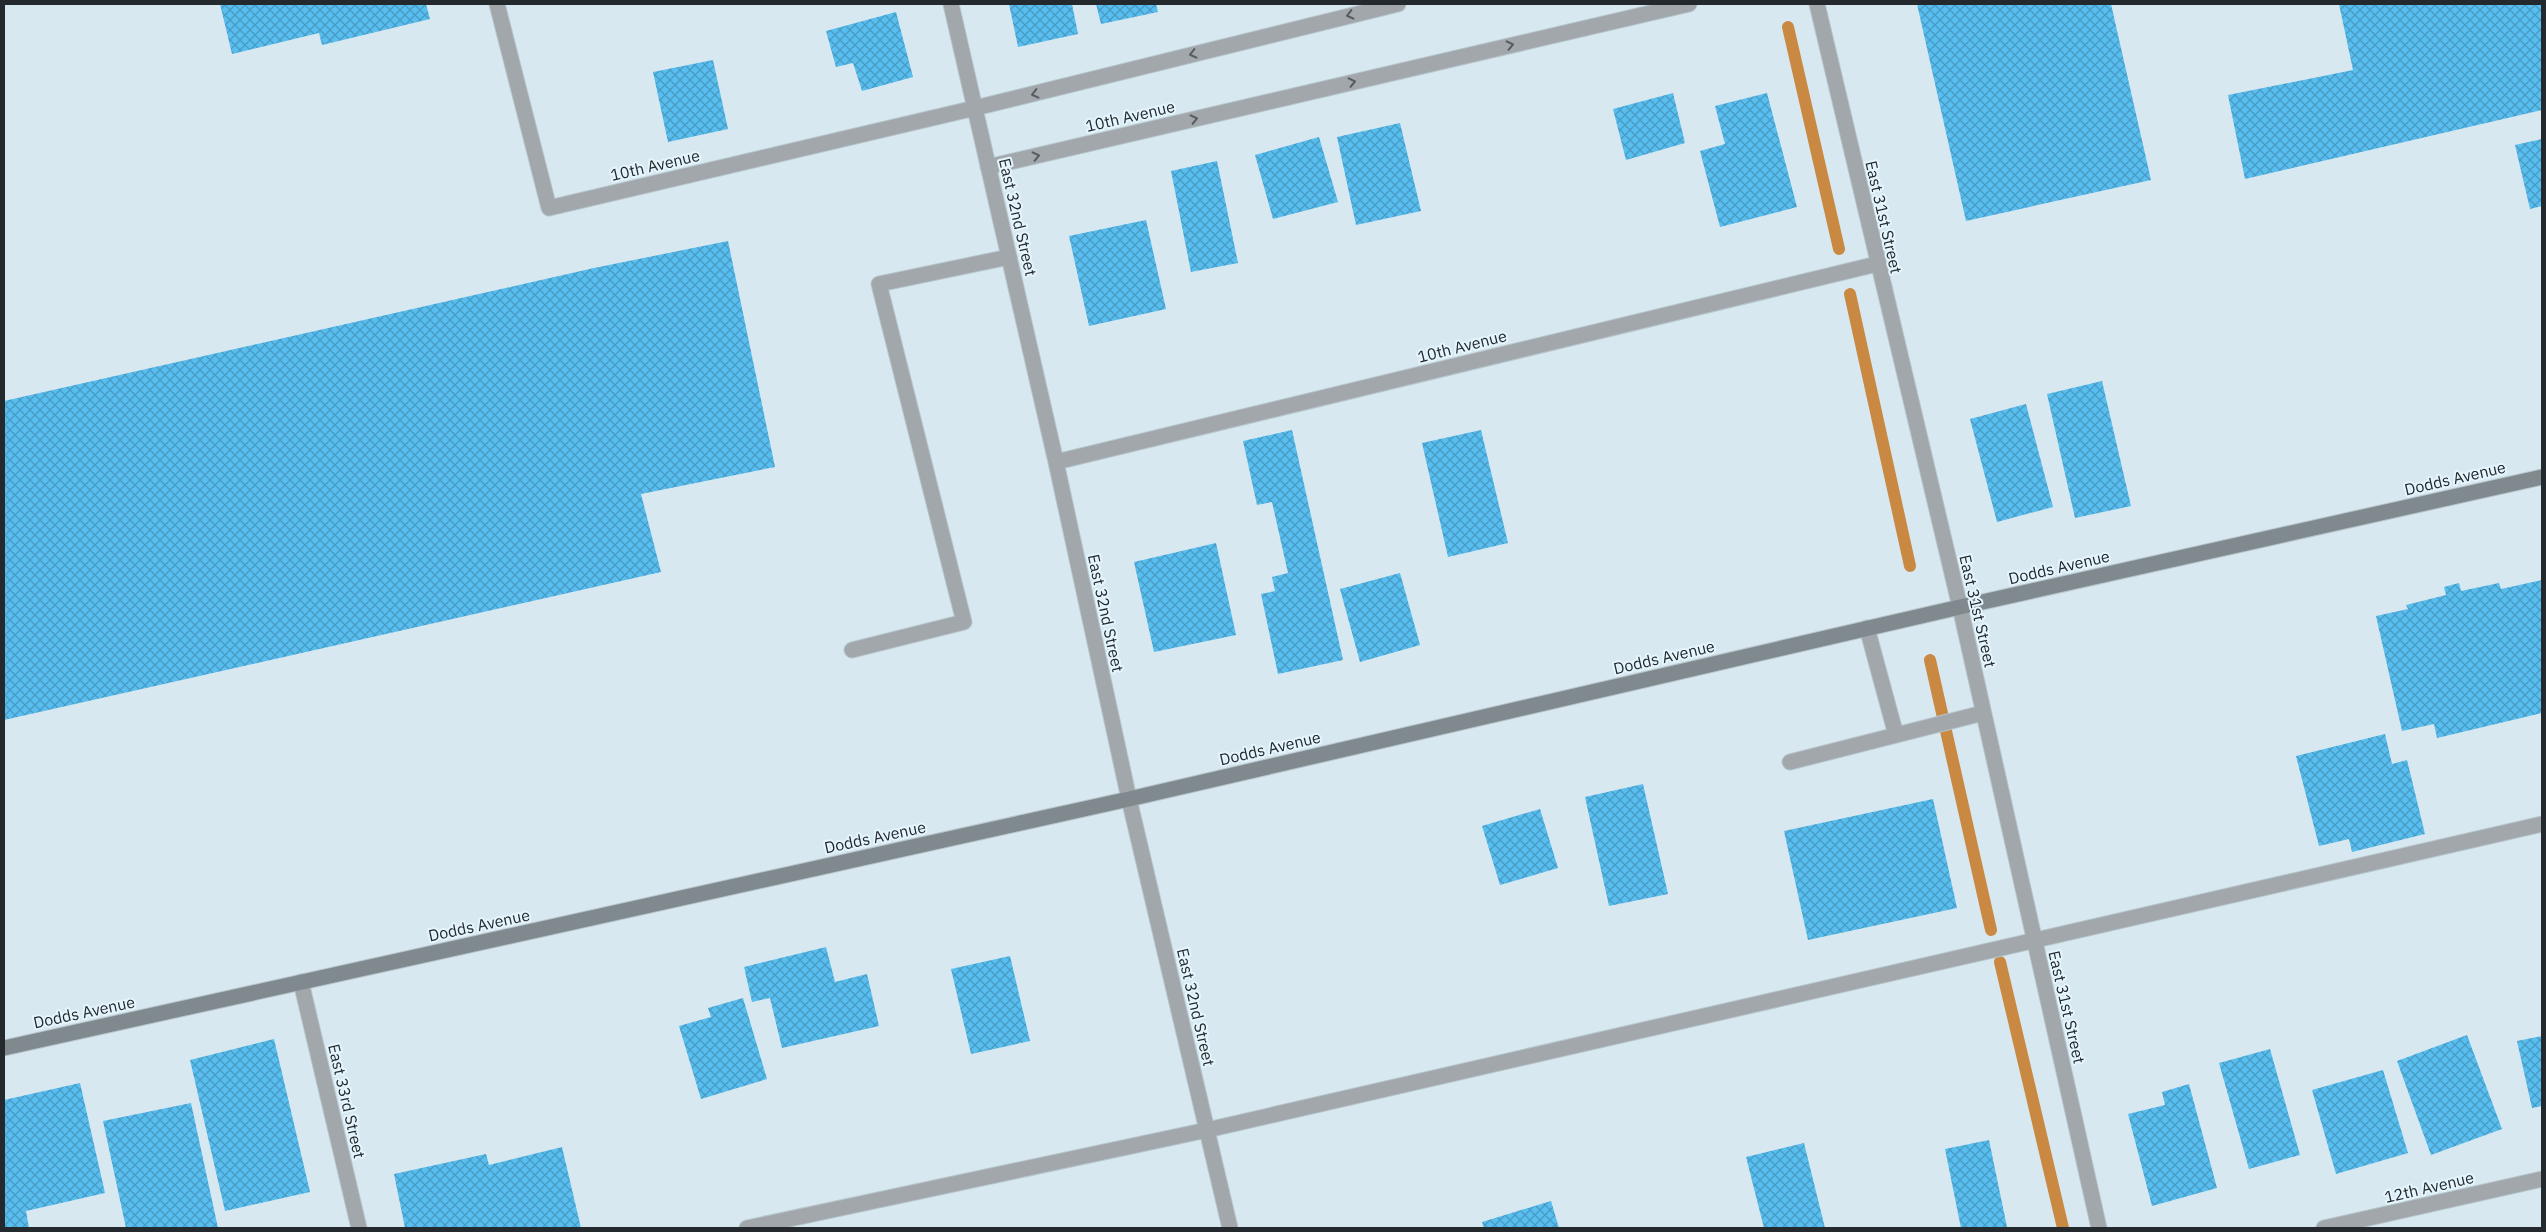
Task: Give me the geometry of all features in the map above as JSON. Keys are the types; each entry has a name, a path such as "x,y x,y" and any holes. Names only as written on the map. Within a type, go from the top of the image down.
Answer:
{"street":[{"name":"10th Avenue","path":"497,4 549,208 975,108"},
{"name":"East 32nd Street","path":"951,4 1056,462 1128,799 1230,1228"},
{"path":"975,108 1398,4"},
{"name":"10th Avenue","path":"988,167 1689,4"},
{"name":"East 31st Street","path":"1817,4 1877,264 1960,607 2099,1228"},
{"path":"852,650 964,622 880,284 1009,257"},
{"name":"10th Avenue","path":"1056,462 1877,264"},
{"name":"Dodds Avenue","path":"4,1048 1128,799 1867,628 2542,476"},
{"path":"1867,628 1896,735"},
{"path":"1790,762 1983,713"},
{"path":"748,1228 1207,1130 2542,824"},
{"name":"East 33rd Street","path":"301,982 358,1228"},
{"name":"12th Avenue","path":"2324,1228 2542,1179"}],"building":[{"path":"220,4 426,4 430,19 322,45 319,33 232,54"},
{"path":"1009,4 1072,4 1078,34 1018,47"},
{"path":"1096,4 1156,4 1158,12 1101,24"},
{"path":"1917,4 2111,4 2151,180 1966,221"},
{"path":"2339,4 2542,4 2542,110 2245,179 2228,95 2353,70"},
{"path":"896,12 913,77 862,91 853,63 836,67 826,31"},
{"path":"713,60 728,129 668,142 653,72"},
{"path":"1673,93 1685,143 1626,160 1613,109"},
{"path":"1767,93 1797,207 1720,227 1700,151 1725,144 1715,106"},
{"path":"1400,123 1421,211 1356,225 1337,137"},
{"path":"1319,137 1338,202 1273,219 1255,155"},
{"path":"2542,139 2542,206 2530,209 2515,145"},
{"path":"1217,161 1238,263 1191,272 1171,171"},
{"path":"1146,220 1166,309 1089,326 1069,236"},
{"path":"728,241 775,467 641,494 661,572 4,720 4,401 594,268"},
{"path":"2102,381 2131,506 2075,518 2047,394"},
{"path":"2026,404 2053,507 1997,522 1970,419"},
{"path":"1292,430 1343,660 1278,674 1261,594 1275,591 1272,577 1288,573 1272,502 1257,505 1243,441"},
{"path":"1481,430 1508,543 1448,557 1422,443"},
{"path":"1216,543 1236,635 1154,652 1134,562"},
{"path":"1400,573 1420,645 1360,662 1340,589"},
{"path":"2542,580 2542,713 2437,738 2434,724 2402,731 2376,616 2408,609 2406,605 2446,595 2444,587 2459,583 2461,591 2499,583 2501,589"},
{"path":"2385,734 2392,764 2407,760 2425,834 2352,852 2349,839 2319,846 2296,756"},
{"path":"1643,784 1668,894 1609,906 1585,797"},
{"path":"1933,799 1957,908 1808,940 1784,831"},
{"path":"1540,809 1558,868 1500,885 1482,826"},
{"path":"826,947 835,982 867,974 879,1026 782,1048 770,998 752,1002 744,967"},
{"path":"1010,956 1030,1041 971,1054 951,969"},
{"path":"743,998 767,1079 701,1099 679,1026 711,1017 708,1008"},
{"path":"2467,1035 2502,1129 2431,1155 2397,1061"},
{"path":"2542,1036 2542,1106 2532,1108 2517,1041"},
{"path":"274,1039 310,1192 225,1211 190,1060"},
{"path":"2270,1049 2300,1155 2249,1169 2219,1063"},
{"path":"2383,1070 2408,1153 2336,1174 2312,1090"},
{"path":"80,1083 105,1193 26,1211 29,1228 4,1228 4,1100"},
{"path":"2189,1084 2217,1188 2152,1206 2128,1114 2165,1105 2162,1092"},
{"path":"191,1103 218,1228 126,1228 103,1121"},
{"path":"1989,1140 2007,1227 1961,1228 1945,1149"},
{"path":"1804,1143 1825,1228 1764,1228 1746,1157"},
{"path":"562,1147 581,1228 405,1228 394,1174 486,1154 489,1165"},
{"path":"1551,1201 1559,1228 1484,1228 1482,1222"}],"waterway":[{"path":"1788,27 1839,249"},
{"path":"1850,294 1910,566"},
{"path":"1930,660 1991,930"},
{"path":"2000,962 2063,1228"}]}
